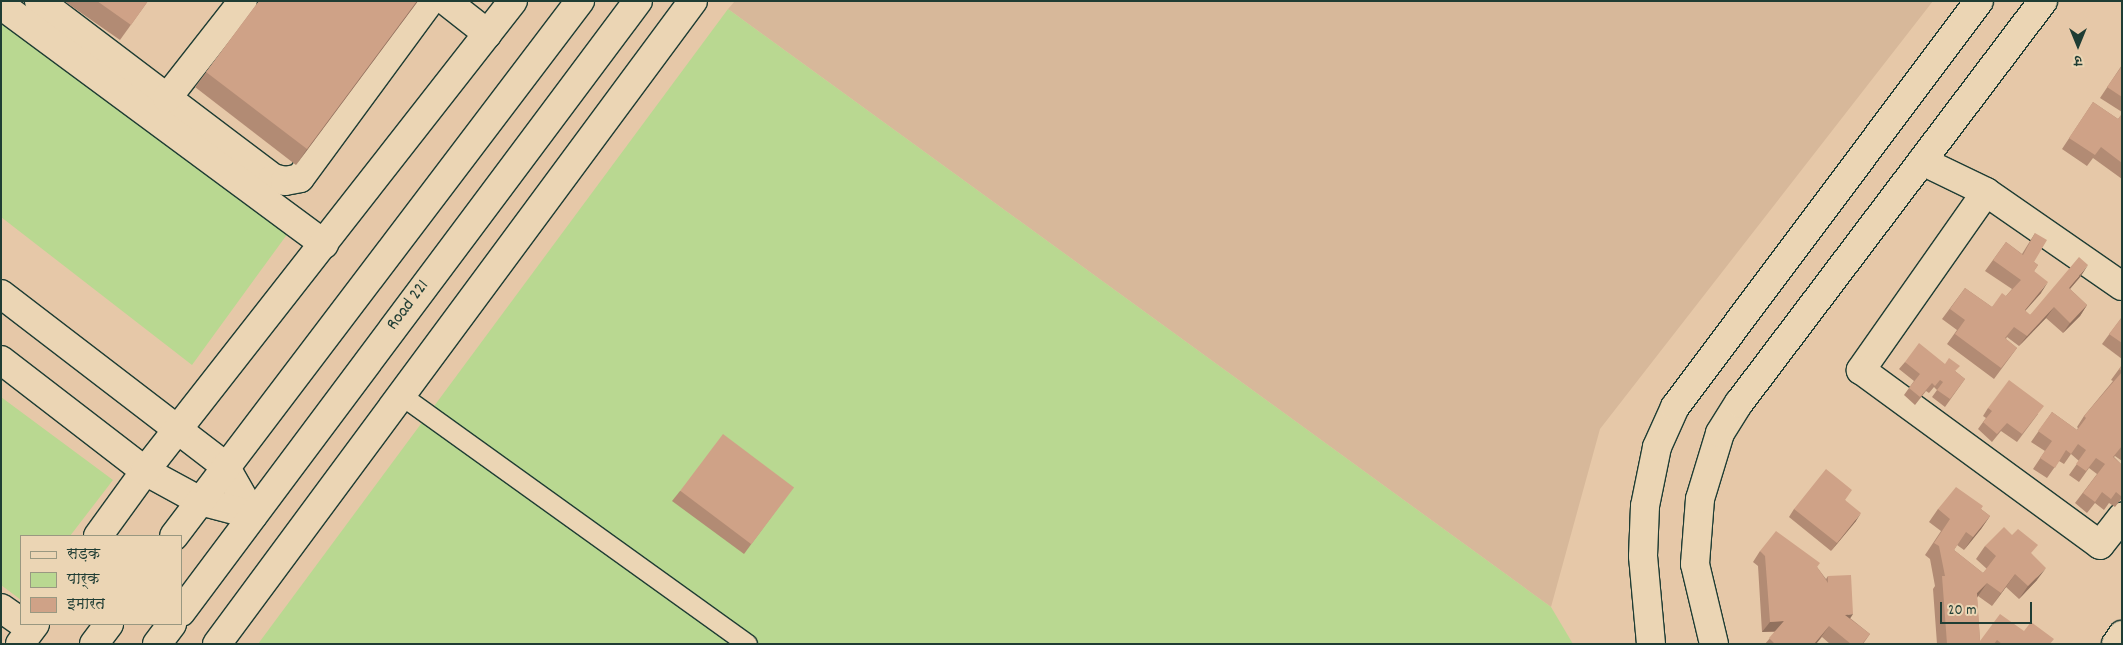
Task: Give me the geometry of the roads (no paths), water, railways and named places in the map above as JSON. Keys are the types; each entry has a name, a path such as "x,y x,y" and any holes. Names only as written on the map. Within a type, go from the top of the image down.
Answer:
{"street":[{"path":"40,1 273,178 285,181 300,178 430,1"},
{"path":"167,98 243,1"},
{"path":"446,1 488,34"},
{"path":"99,535 145,471 513,1"},
{"path":"175,535 225,466 580,1"},
{"name":"Road 221","path":"182,611 638,1"},
{"path":"217,644 693,1"},
{"path":"1651,644 1643,556 1645,506 1657,447 1675,406 1979,1"},
{"path":"1714,644 1695,564 1700,499 1720,433 1739,403 2043,1"},
{"path":"1,5 324,244"},
{"path":"1922,161 1986,192 2122,286"},
{"path":"1986,192 1862,370 2100,545 2122,517"},
{"path":"1,294 225,466 253,515"},
{"path":"1,360 145,471 200,501 253,515"},
{"path":"1,608 20,623"},
{"path":"94,644 108,625"},
{"path":"158,644 171,625"},
{"path":"2116,644 2122,636"}],"lane":[{"path":"401,395 747,644"}]}
